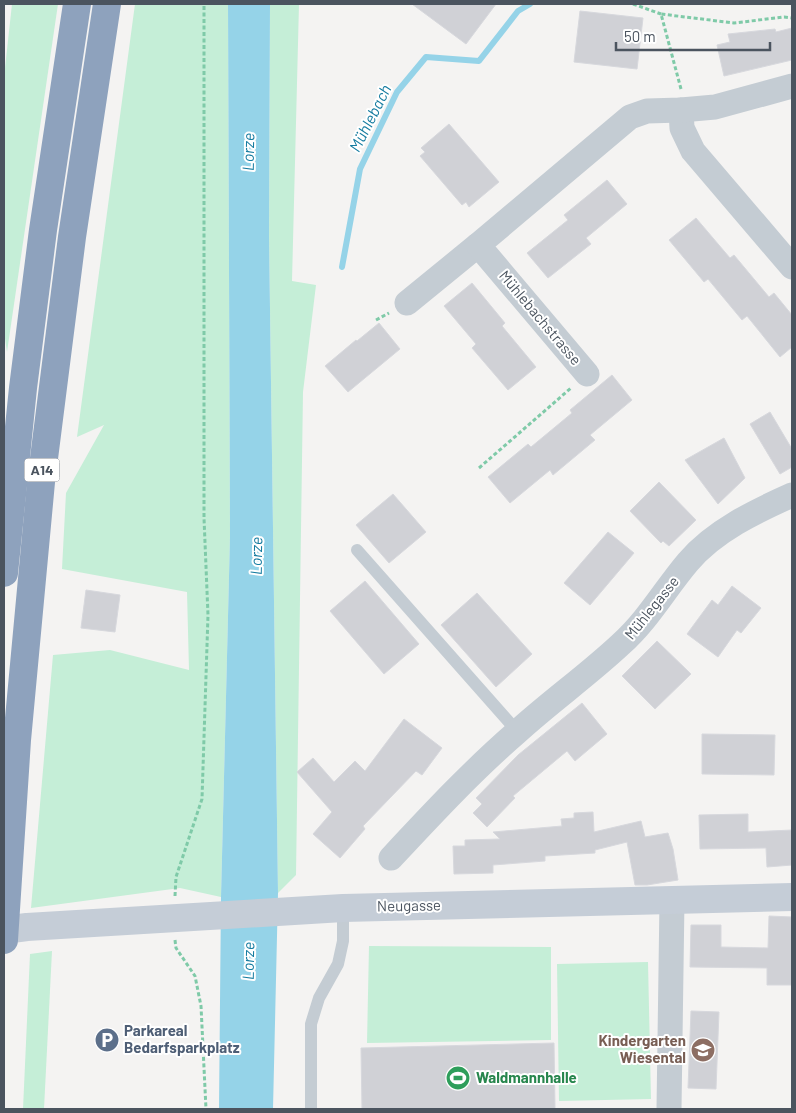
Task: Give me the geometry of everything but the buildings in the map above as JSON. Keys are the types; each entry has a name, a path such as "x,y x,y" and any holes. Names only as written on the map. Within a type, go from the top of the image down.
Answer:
{"highway":[{"name":"A14","path":"4,573 43,230 77,4"},
{"name":"A14","path":"12,932 19,722 41,482 72,237 107,4"}],"street":[{"path":"407,303 630,117 647,111 715,107 792,86"},
{"path":"684,110 682,128 693,151 792,267"},
{"name":"Mühlebachstrasse","path":"478,245 587,374"},
{"name":"Mühlegasse","path":"391,858 453,792 517,731 622,644 643,622 689,561 716,536 761,509 792,495"},
{"name":"Neugasse","path":"12,932 292,910 792,897"},
{"path":"669,1109 672,900"}],"lane":[{"path":"357,550 517,731"},
{"path":"311,1109 311,1024 319,998 338,964 343,941 343,908"}],"path":[{"path":"204,4 204,518 208,615 202,799 176,877 175,918 176,948 195,976 201,1006 206,1109"},
{"path":"633,4 661,14 734,23 784,17 792,18"},
{"path":"661,14 684,110"},
{"name":"Mühlebachstrasse","path":"479,468 587,374"}],"green space":[{"path":"12,4 58,4 7,352 4,332 4,77"},
{"path":"135,4 228,4 230,536 221,897 180,888 31,908 53,655 110,650 189,670 187,592 62,569 66,493 104,425 77,437"},
{"path":"270,4 299,4 292,281 316,285 303,392 296,875 278,893 269,236"},
{"path":"369,946 551,947 551,1040 367,1043"},
{"path":"52,951 44,1109 23,1109 30,954"},
{"path":"648,962 651,1099 559,1101 557,964"}],"water":[{"name":"Lorze","path":"228,4 270,4 269,236 278,893 273,1109 219,1109 221,897 230,536"}],"waterway":[{"name":"Mühlebach","path":"342,267 360,169 397,92 426,57 479,61 518,11 530,4"}],"place":[{"name":"Parkareal Bedarfsparkplatz","path":"107,1040"},
{"name":"Kindergarten Wiesental","path":"703,1050"},
{"name":"Waldmannhalle","path":"458,1078"}]}
